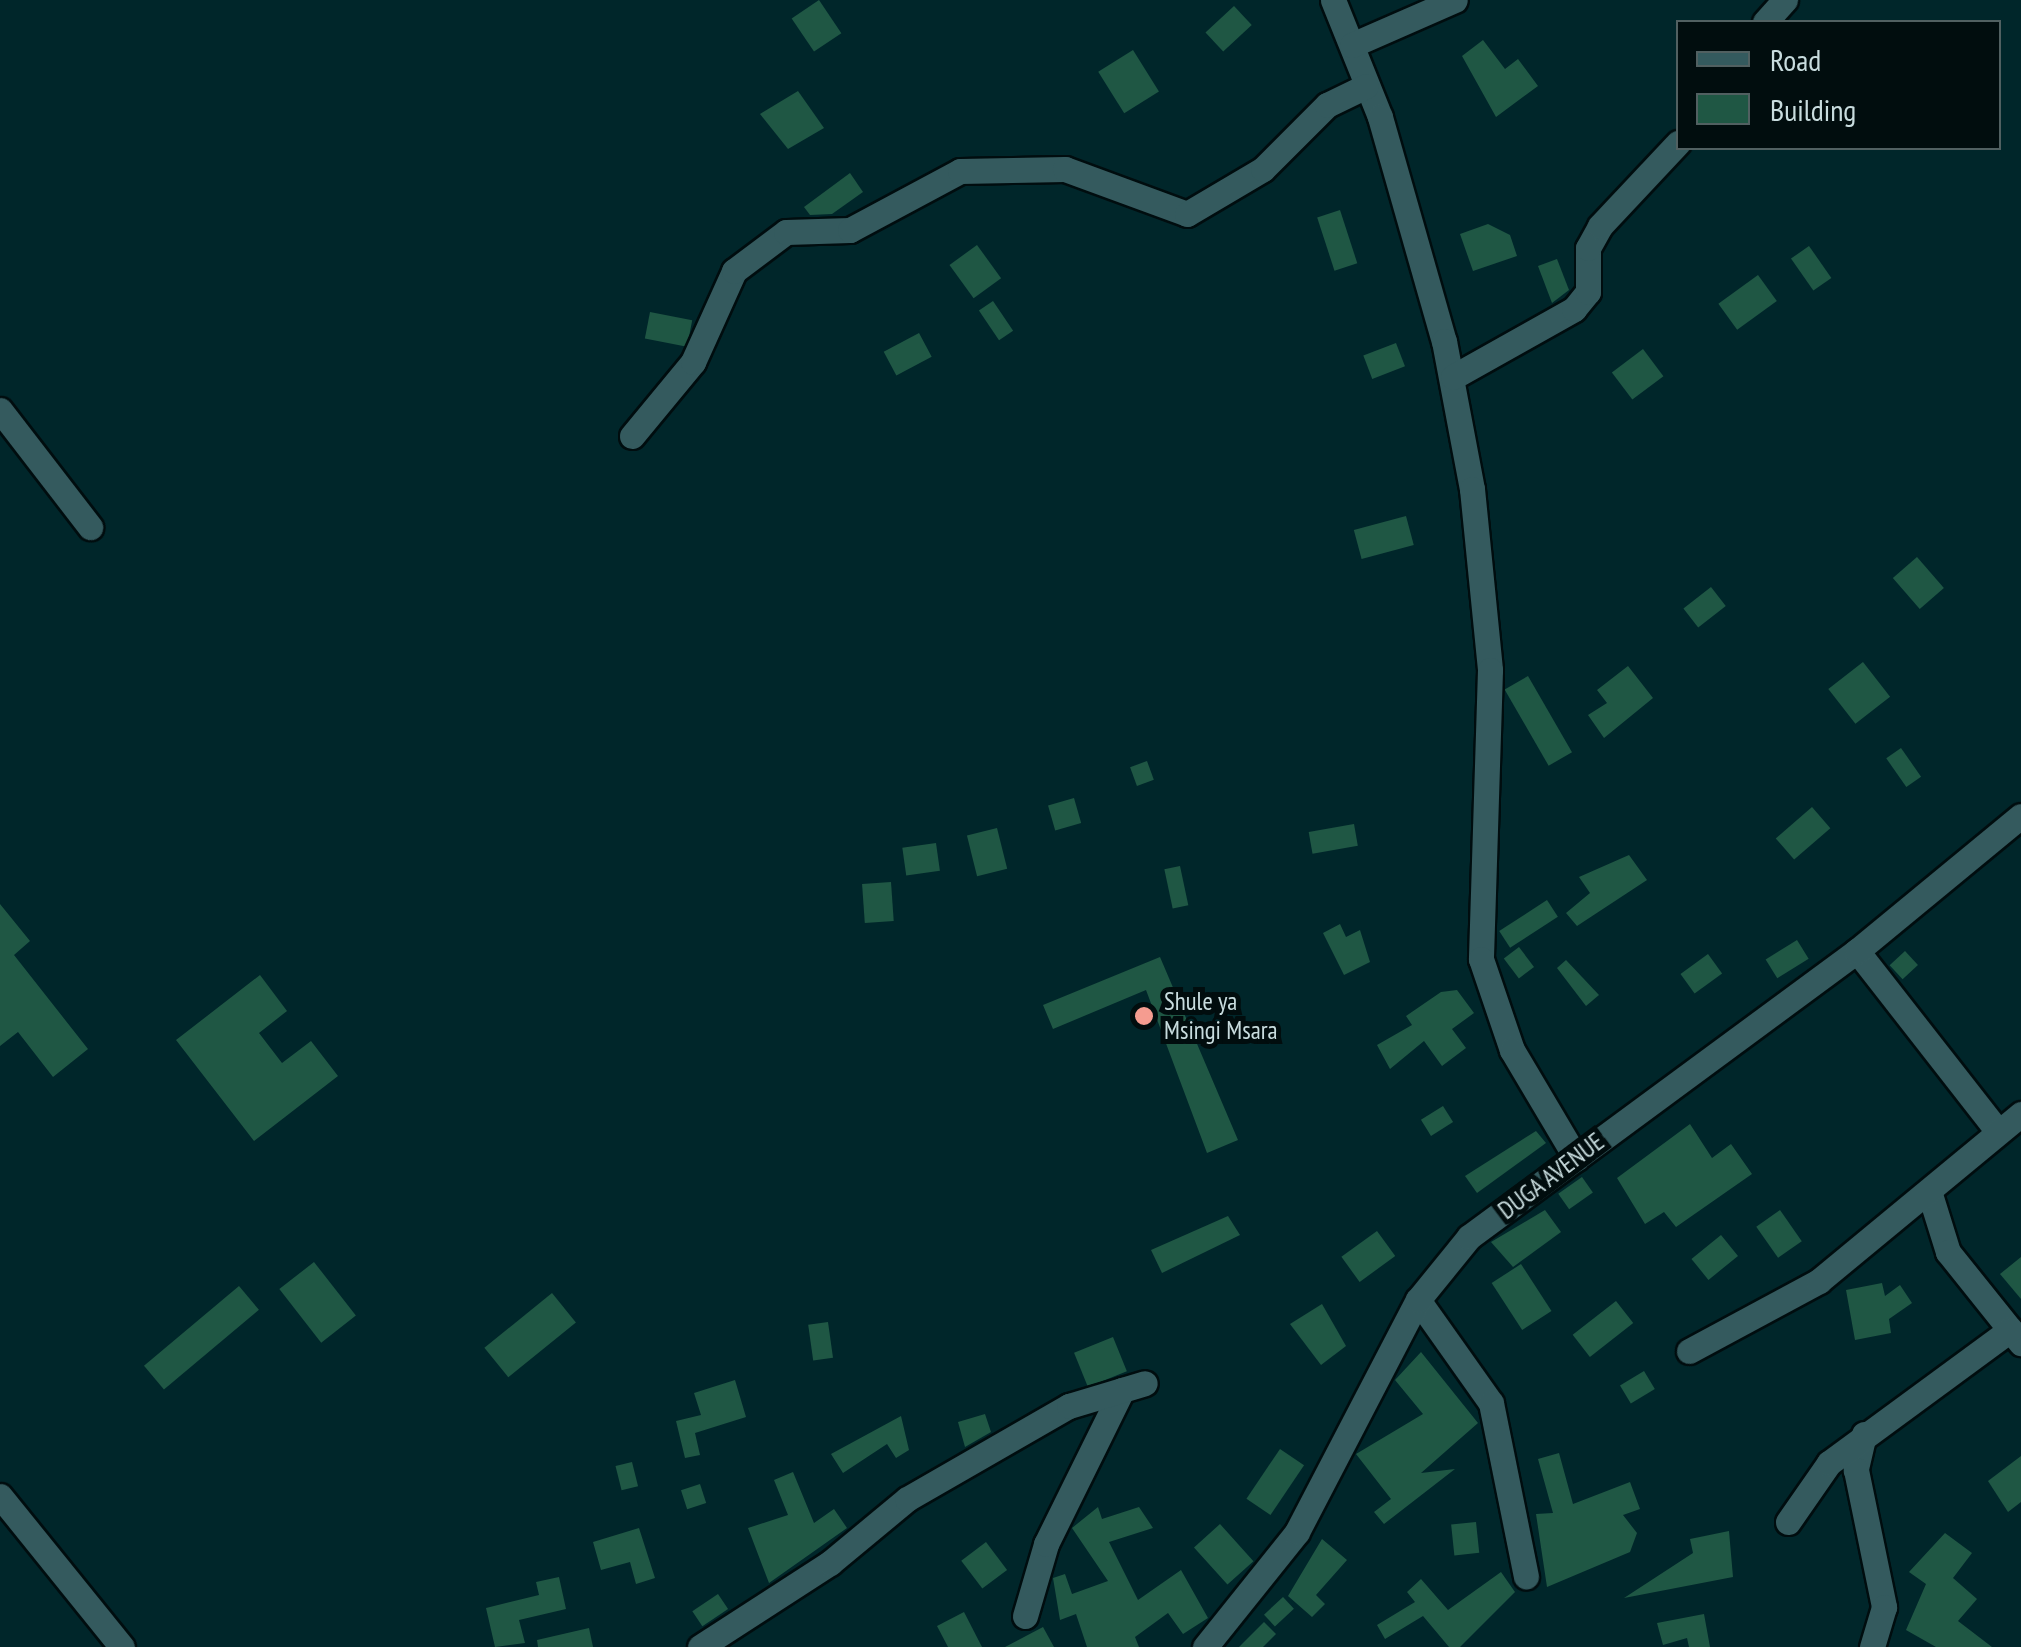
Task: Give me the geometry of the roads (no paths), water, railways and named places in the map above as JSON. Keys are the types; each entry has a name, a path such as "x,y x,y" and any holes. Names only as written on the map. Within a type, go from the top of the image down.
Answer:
{"street":[{"path":"1334,0 1366,86 1453,377 1490,670 1481,959 1512,1050 1576,1158"},
{"path":"1352,45 1455,0"},
{"path":"1766,20 1785,0"},
{"path":"632,436 693,362 734,272 786,232 850,230 960,171 1065,169 1187,214 1263,169 1327,105 1366,86"},
{"path":"1453,377 1574,309 1588,292 1588,248 1600,226 1676,145"},
{"path":"0,410 90,527"},
{"name":"DUGA AVENUE","path":"1205,1647 1297,1532 1418,1300 1469,1237 1857,951 2021,816"},
{"path":"1857,951 1998,1130"},
{"path":"1689,1351 1819,1281 2021,1114"},
{"path":"1788,1522 1828,1463 1865,1432 2015,1336 1948,1252 1929,1191"},
{"path":"1418,1300 1492,1404 1526,1576"},
{"path":"700,1647 907,1500 1070,1406 1133,1386 1046,1544 1025,1616"},
{"path":"1865,1432 1856,1470 1884,1608 1872,1647"},
{"path":"0,1496 122,1647"}],"place":[{"name":"Shule ya Msingi Msara","path":"1144,1016"}]}
